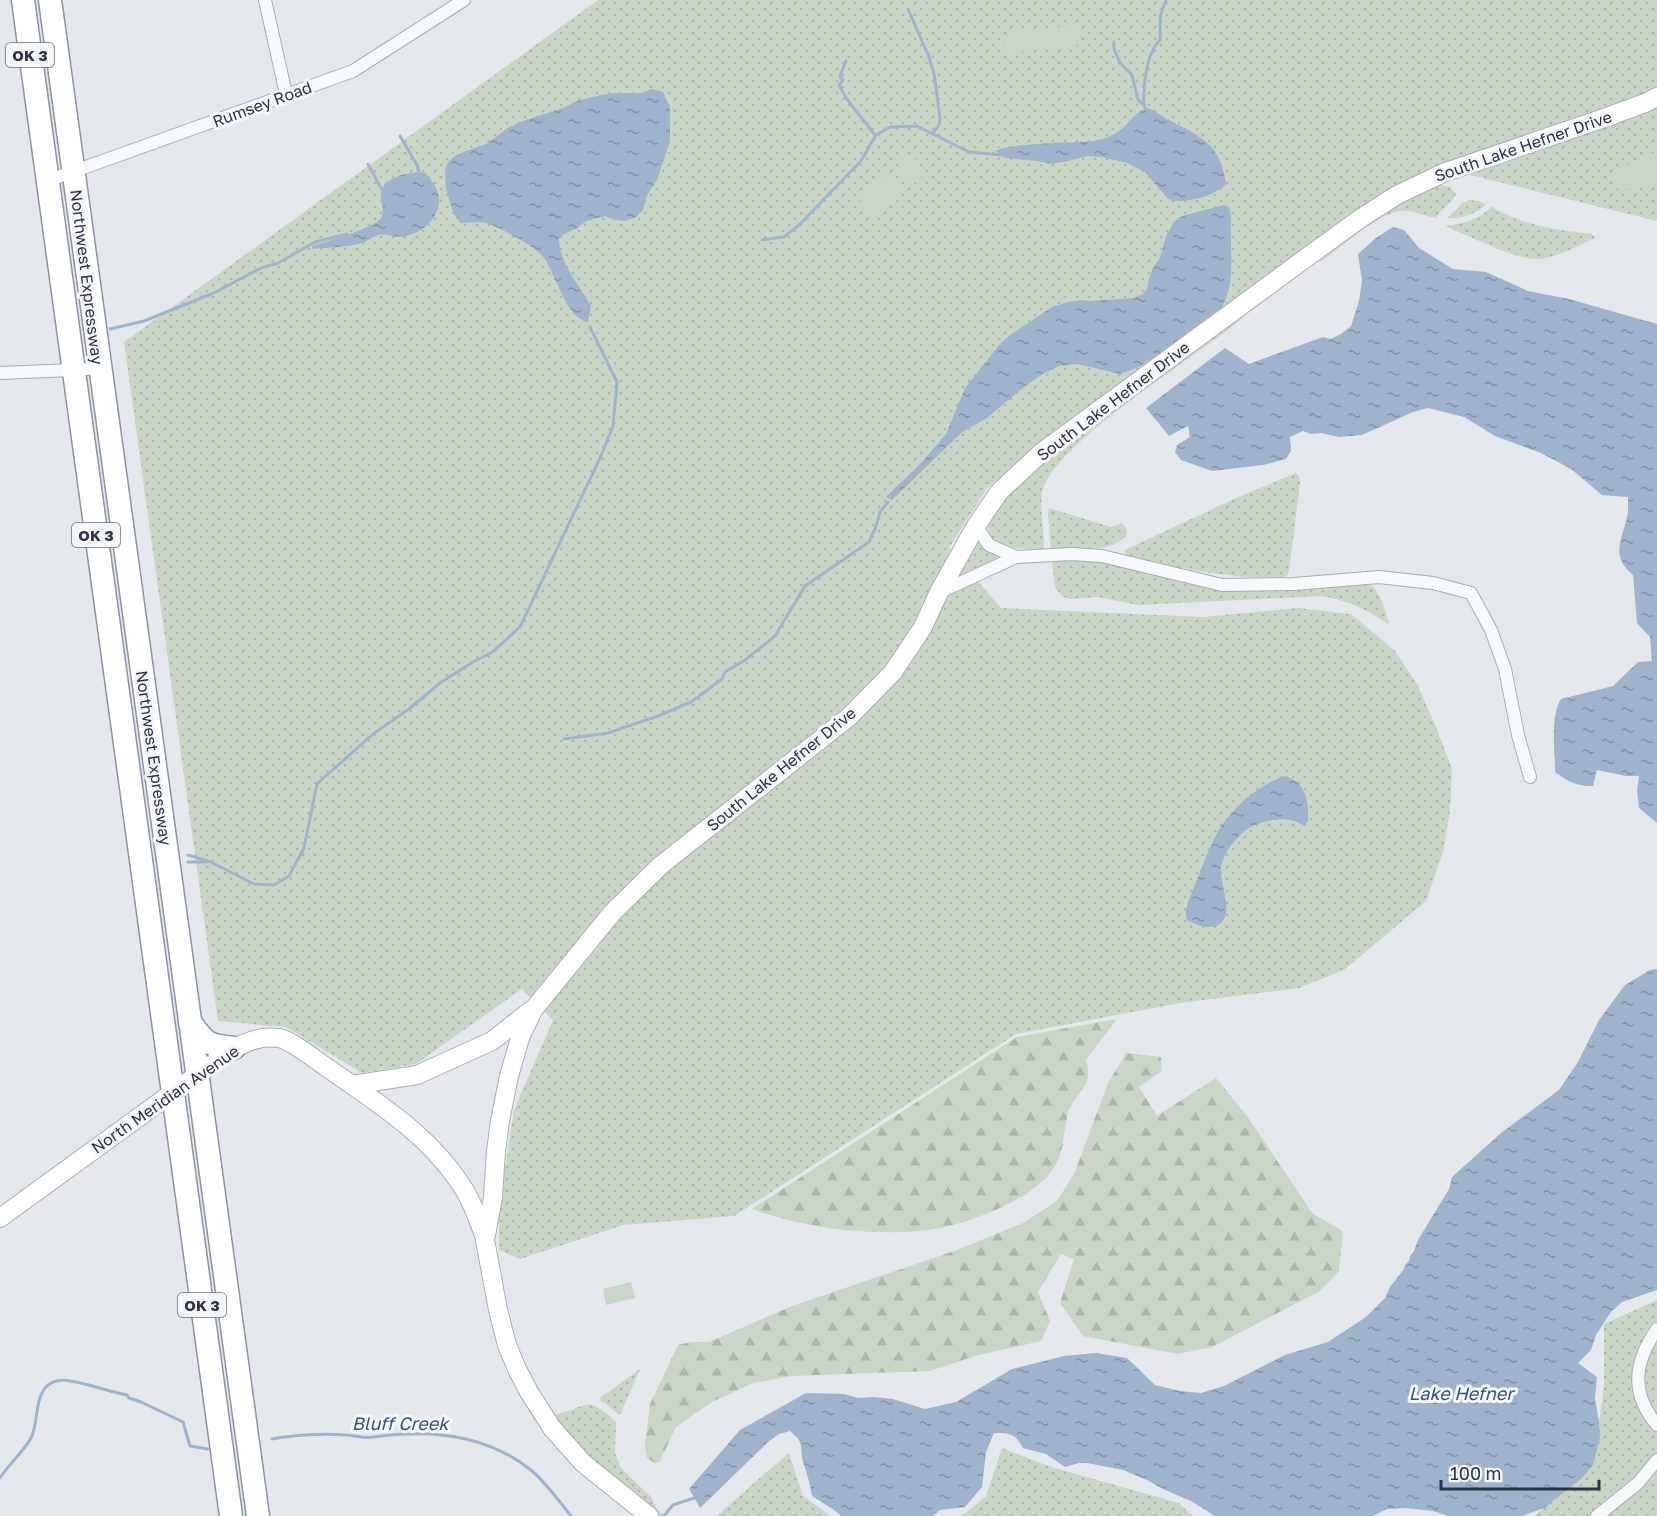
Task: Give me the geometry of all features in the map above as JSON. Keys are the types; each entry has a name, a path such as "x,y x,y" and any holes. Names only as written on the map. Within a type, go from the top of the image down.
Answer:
{"highway":[{"name":"Northwest Expressway","path":"23,0 231,1516"},
{"name":"Northwest Expressway","path":"50,0 258,1516"},
{"path":"119,700 145,697"},
{"path":"190,1022 209,1044 234,1048"}],"street":[{"path":"264,0 286,94"},
{"name":"Rumsey Road","path":"47,181 353,71 447,5 464,0"},
{"name":"South Lake Hefner Drive","path":"649,1516 583,1463 552,1428 529,1392 507,1345 498,1310 485,1240 493,1197 500,1121 509,1076 520,1038 533,1010 612,913 661,865 849,717 893,672 922,627 976,526 999,492 1042,452 1310,255 1381,205 1413,186 1443,173 1607,117 1657,97"},
{"path":"0,373 99,368"},
{"path":"976,526 989,545 1016,557"},
{"path":"939,592 1016,557 1072,554 1102,556 1222,585 1294,584 1379,577 1432,583 1471,592 1491,630 1505,669 1518,735 1530,777"},
{"path":"352,1085 417,1075 492,1041 533,1010"},
{"name":"North Meridian Avenue","path":"0,1218 234,1048 256,1038 280,1038 305,1052 405,1124 438,1155 453,1172 466,1193 476,1212 485,1240"},
{"path":"1657,1329 1642,1357 1638,1370 1637,1389 1643,1405 1657,1425"},
{"path":"1597,1516 1638,1483 1657,1460"}],"green space":[{"path":"598,0 1657,0 1657,221 1434,166 1357,209 1242,299 988,487 949,548 961,562 978,539 996,555 996,559 969,571 1001,608 1203,617 1298,608 1351,614 1395,651 1417,684 1452,769 1450,810 1443,852 1426,901 1344,970 1299,988 1180,1003 1016,1034 734,1216 623,1225 520,1259 499,1250 499,1208 514,1110 553,1020 522,989 416,1064 362,1073 286,1027 218,1021 124,342"},
{"path":"1074,26 1078,30 1080,43 1074,47 1007,52 1005,47 1004,41 1010,31"},
{"path":"1657,152 1657,182 1625,191 1615,188 1611,178 1616,171 1641,161"},
{"path":"906,155 916,160 923,173 923,176 913,184 905,178 898,162"},
{"path":"884,176 896,184 900,198 879,212 868,214 859,206 861,201"},
{"path":"1437,184 1450,187 1456,194 1436,218 1409,211 1398,211 1387,215 1320,262 1320,256 1391,206"},
{"path":"1469,200 1486,204 1468,216 1447,218 1463,203"},
{"path":"1492,207 1528,223 1592,234 1595,238 1567,251 1538,259 1505,252 1445,226 1470,221"},
{"path":"1242,315 1245,316 1099,425 1072,450 1052,473 1042,493 1044,549 1016,548 999,543 992,538 988,520 1007,495 1052,454"},
{"path":"1296,473 1300,483 1289,570 1285,577 1208,573 1126,555 1127,549 1236,498"},
{"path":"1049,508 1111,527 1122,523 1127,534 1121,541 1102,548 1051,548"},
{"path":"1052,559 1075,559 1115,564 1198,583 1368,582 1382,602 1389,625 1356,606 1321,596 1138,605 1097,597 1071,599 1063,597 1056,589"},
{"path":"1116,1019 1086,1060 1088,1078 1070,1108 1061,1153 1055,1166 1035,1188 1010,1203 959,1223 907,1232 862,1231 816,1226 752,1209 1017,1037"},
{"path":"1126,1053 1161,1057 1162,1071 1139,1087 1157,1116 1216,1078 1247,1116 1313,1214 1343,1231 1339,1271 1320,1291 1212,1347 1178,1354 1083,1336 1060,1303 1074,1259 1061,1254 1038,1292 1050,1321 1041,1341 975,1356 930,1371 792,1376 753,1383 712,1402 676,1427 659,1463 647,1458 645,1446 650,1404 678,1345 709,1342 792,1306 957,1250 1023,1223 1057,1201 1074,1174 1108,1083"},
{"path":"631,1282 635,1298 606,1305 603,1289"},
{"path":"1657,1300 1657,1516 1534,1516 1593,1465 1604,1387 1604,1324"},
{"path":"640,1369 619,1415 601,1402 600,1398"},
{"path":"587,1404 603,1411 616,1423 615,1453 621,1468 651,1497 657,1510 666,1516 659,1516 586,1457 554,1416"},
{"path":"1002,1448 1051,1467 1179,1503 1192,1516 962,1516 986,1496"},
{"path":"789,1453 803,1496 831,1516 716,1516"}],"water":[{"path":"651,89 663,92 670,107 670,141 657,180 647,195 643,210 636,217 625,221 605,216 586,221 559,238 562,256 570,274 591,306 588,322 580,319 568,305 544,258 534,249 489,224 461,223 457,219 446,189 445,170 448,162 456,155 488,143 506,129 520,122 580,100 613,93 642,93"},
{"path":"1148,108 1208,143 1219,160 1226,184 1207,196 1174,201 1168,199 1145,172 1127,163 1088,156 1049,164 1005,158 996,151 1013,146 1102,139 1119,131 1141,111"},
{"path":"416,172 425,173 435,186 439,197 436,214 424,228 403,237 379,235 356,245 312,249 312,246 377,222 382,215 381,196 385,185 394,178"},
{"path":"1224,205 1230,209 1231,217 1231,275 1227,297 1222,307 1137,368 1120,374 1077,364 1059,366 1043,374 987,418 961,433 892,500 886,497 923,461 946,434 965,388 1010,335 1052,307 1068,302 1134,298 1143,294 1147,289 1154,266 1160,258 1166,236 1174,222 1182,216"},
{"path":"1393,227 1404,230 1419,248 1453,269 1486,272 1528,291 1569,299 1657,324 1657,823 1639,808 1637,790 1639,776 1626,776 1597,770 1593,786 1582,786 1555,772 1554,724 1561,699 1613,686 1638,662 1652,661 1650,637 1637,623 1633,575 1625,567 1619,553 1628,512 1628,497 1602,495 1571,469 1541,453 1495,436 1464,417 1428,408 1413,412 1362,435 1339,437 1303,431 1290,437 1291,451 1286,459 1263,465 1212,471 1181,460 1175,452 1177,445 1190,437 1188,426 1169,436 1146,408 1225,348 1249,364 1323,337 1330,339 1341,334 1351,326 1359,301 1362,281 1358,254"},
{"path":"1286,776 1298,784 1305,795 1308,822 1304,825 1285,819 1272,820 1252,826 1242,833 1224,857 1222,865 1221,874 1226,898 1226,914 1223,920 1218,925 1206,927 1187,920 1186,912 1190,898 1212,843 1225,821 1257,790"},
{"name":"Lake Hefner","path":"1657,969 1657,1290 1622,1302 1611,1312 1596,1335 1591,1350 1578,1363 1597,1377 1595,1398 1600,1438 1593,1465 1582,1478 1544,1508 1522,1516 1448,1516 1433,1511 1405,1508 1387,1509 1373,1516 1215,1516 1191,1501 1123,1470 1087,1463 1065,1467 1046,1454 1023,1448 1012,1435 1000,1433 994,1433 986,1452 982,1487 965,1507 940,1510 933,1516 841,1516 812,1496 800,1442 790,1431 779,1434 768,1442 700,1508 689,1489 740,1430 806,1393 893,1399 925,1409 956,1402 1012,1369 1064,1356 1096,1353 1127,1358 1155,1385 1201,1393 1224,1386 1285,1355 1328,1342 1366,1317 1385,1298 1409,1261 1418,1240 1449,1189 1452,1177 1501,1133 1559,1090 1578,1062 1599,1020 1625,985 1650,970"}],"waterway":[{"path":"1144,105 1146,71 1151,53 1160,40 1160,17 1166,0"},
{"path":"908,9 934,74 940,118 939,125 932,134"},
{"path":"1114,42 1114,49 1120,63 1132,75 1138,100 1145,108"},
{"path":"846,61 840,76 843,80 839,85 846,98 875,135"},
{"path":"762,240 784,237 799,225 861,161 876,135 890,127 917,126 969,152 1002,155"},
{"path":"400,136 419,172"},
{"path":"368,164 382,190"},
{"path":"110,329 144,321 214,293 261,268 278,263 315,242 347,234"},
{"path":"188,855 211,862 254,884 274,885 289,876 304,848 317,784 373,734 409,709 440,683 491,653 520,627 613,426 617,382 590,327"},
{"path":"564,739 608,733 691,702 722,679 725,672 745,660 775,636 805,586 869,542 880,512 888,502"},
{"path":"188,862 207,862"},
{"name":"Bluff Creek","path":"0,1478 31,1438 38,1404 46,1386 59,1380 74,1381 127,1395 129,1398 183,1422 190,1446 208,1449"},
{"name":"Bluff Creek","path":"272,1439 318,1434 366,1438 436,1434 476,1442 496,1449 532,1471 571,1516"},
{"path":"664,1516 673,1505 694,1498"}]}
